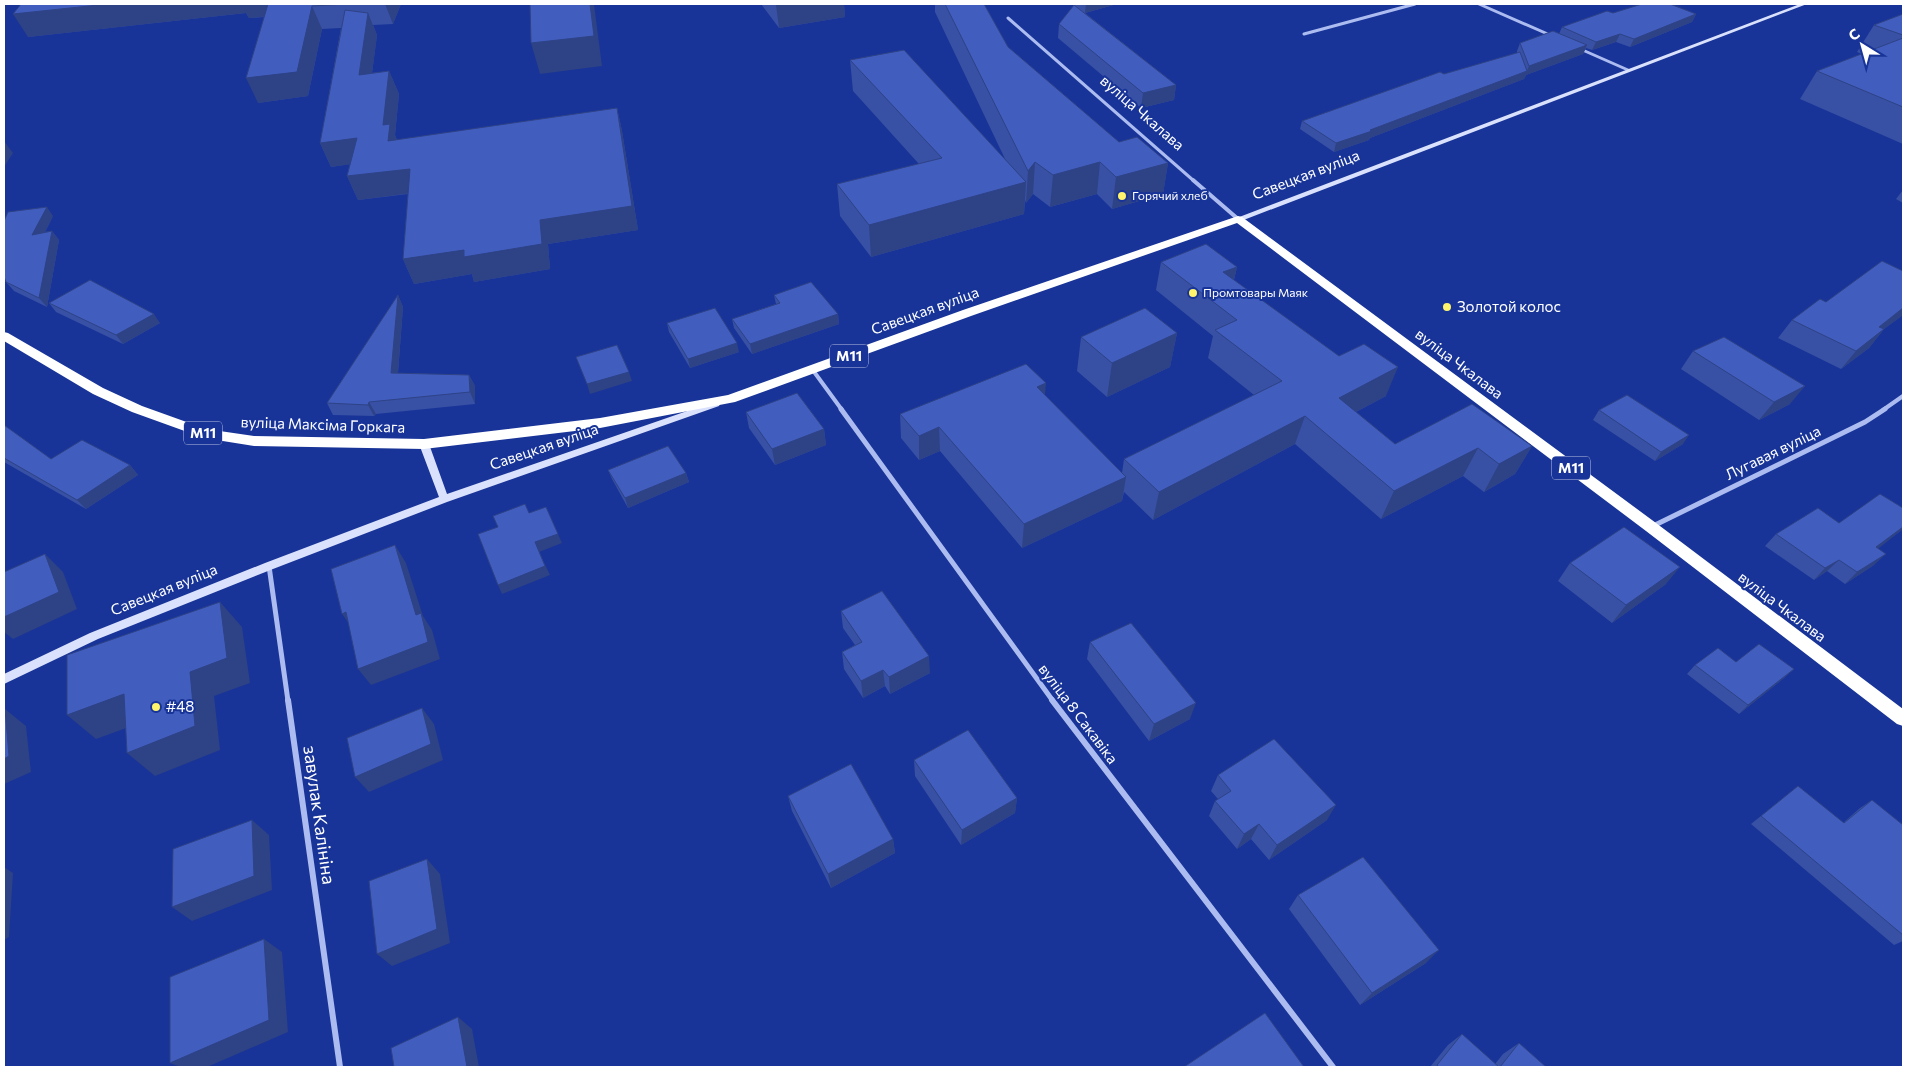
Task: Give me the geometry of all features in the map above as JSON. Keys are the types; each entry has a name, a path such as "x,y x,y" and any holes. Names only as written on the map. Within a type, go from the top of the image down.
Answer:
{"highway":[{"name":"Савецкая вуліца","path":"730,399 967,313 1238,219"},
{"name":"вуліца Чкалава","path":"1238,219 1903,719"},
{"name":"вуліца Максіма Горкага","path":"4,336 98,391 137,409 204,433 254,441 424,444 600,423 730,399"}],"main road":[{"name":"Савецкая вуліца","path":"1238,219 1804,4"},
{"name":"Савецкая вуліца","path":"4,679 94,636 269,566 444,500 730,399"},
{"name":"вуліца Максіма Горкага","path":"424,444 444,500"}],"street":[{"path":"1304,34 1415,4"},
{"path":"1479,4 1556,38"},
{"name":"вуліца Чкалава","path":"1008,18 1238,219"},
{"path":"1572,45 1628,70"},
{"name":"вуліца 8 Сакавіка","path":"812,369 1031,672 1333,1067"},
{"name":"Лугавая вуліца","path":"1650,527 1865,422 1903,396"},
{"name":"завулак Калініна","path":"269,566 340,1067"}],"building":[{"path":"21,4 108,4 13,14"},
{"path":"268,4 347,4 312,6 297,72 246,78"},
{"path":"530,4 590,4 594,36 531,43"},
{"path":"945,4 984,4 1008,47 1119,142 1137,137 1168,163 1116,177 1100,162 1053,175 1035,162 1028,171"},
{"path":"1642,4 1670,4 1696,14 1634,39 1620,34 1596,42 1562,27 1607,11 1613,13"},
{"path":"1074,5 1176,85 1143,93 1059,24"},
{"path":"345,10 368,13 359,75 389,71 383,125 390,124 388,141 617,108 632,206 540,220 542,244 464,257 464,250 403,259 410,169 347,176 357,138 320,143"},
{"path":"1903,14 1903,35 1874,25"},
{"path":"1553,31 1587,45 1529,66 1520,43"},
{"path":"1903,38 1903,107 1817,71"},
{"path":"904,50 1026,182 869,225 837,184 942,158 850,60"},
{"path":"1520,52 1527,71 1336,143 1302,121 1440,72 1444,74"},
{"path":"47,207 32,235 52,231 39,298 6,282 4,277 4,221 8,212"},
{"path":"1206,244 1237,267 1223,272 1339,356 1364,344 1398,367 1339,398 1395,444 1472,404 1532,446 1499,464 1478,448 1394,491 1305,416 1159,492 1124,459 1282,381 1215,330 1237,320 1161,262"},
{"path":"1882,261 1903,271 1903,308 1879,327 1884,329 1856,351 1792,320 1820,299 1826,302"},
{"path":"90,280 154,314 116,335 49,303"},
{"path":"811,282 838,314 750,344 732,319 780,303 774,295"},
{"path":"398,295 391,373 469,375 470,392 369,402 368,405 327,403"},
{"path":"715,308 737,343 688,359 667,323"},
{"path":"1145,308 1177,333 1112,363 1081,337"},
{"path":"1724,337 1805,386 1774,402 1693,351"},
{"path":"617,345 629,372 587,384 576,357"},
{"path":"1026,364 1046,383 1037,387 1126,477 1024,524 939,427 919,436 900,414"},
{"path":"797,393 824,429 772,449 746,412"},
{"path":"1627,395 1689,435 1661,452 1599,410"},
{"path":"4,425 51,459 82,440 130,465 77,500 4,458"},
{"path":"668,446 686,473 625,498 608,470"},
{"path":"1880,494 1903,508 1903,527 1876,547 1886,554 1857,572 1839,560 1825,568 1776,534 1818,508 1839,523"},
{"path":"525,504 529,513 546,507 558,534 535,542 545,566 498,585 478,534 498,527 493,516"},
{"path":"1624,527 1680,567 1626,605 1570,563"},
{"path":"395,545 416,615 421,613 428,642 358,669 346,612 342,614 331,569"},
{"path":"45,554 59,592 4,617 4,572"},
{"path":"882,591 929,656 889,677 883,670 861,681 842,652 862,642 841,611"},
{"path":"220,602 227,658 190,672 195,726 127,753 124,694 67,715 67,655"},
{"path":"1131,623 1196,703 1154,724 1090,642"},
{"path":"1759,644 1794,669 1748,705 1695,665 1718,648 1736,662"},
{"path":"422,708 431,744 355,777 347,738"},
{"path":"4,710 9,756 4,759"},
{"path":"968,730 1017,798 962,830 914,760"},
{"path":"1274,739 1336,805 1277,845 1259,824 1244,834 1215,801 1231,791 1218,775"},
{"path":"851,764 893,839 828,874 788,796"},
{"path":"1798,786 1844,823 1872,800 1903,825 1903,935 1761,816"},
{"path":"252,820 254,876 172,907 173,849"},
{"path":"1363,857 1439,950 1372,993 1298,895"},
{"path":"427,859 437,929 377,954 369,881"},
{"path":"264,939 269,1020 170,1063 170,977"},
{"path":"1265,1013 1304,1067 1184,1067"},
{"path":"458,1017 467,1067 394,1067 391,1048"},
{"path":"1462,1034 1499,1067 1439,1067 1437,1065"},
{"path":"1519,1043 1546,1067 1500,1067"}],"place":[{"name":"Горячий хлеб","path":"1122,196"},
{"name":"Промтовары Маяк","path":"1193,293"},
{"name":"Золотой колос","path":"1447,307"},
{"name":"#48","path":"156,707"}]}
